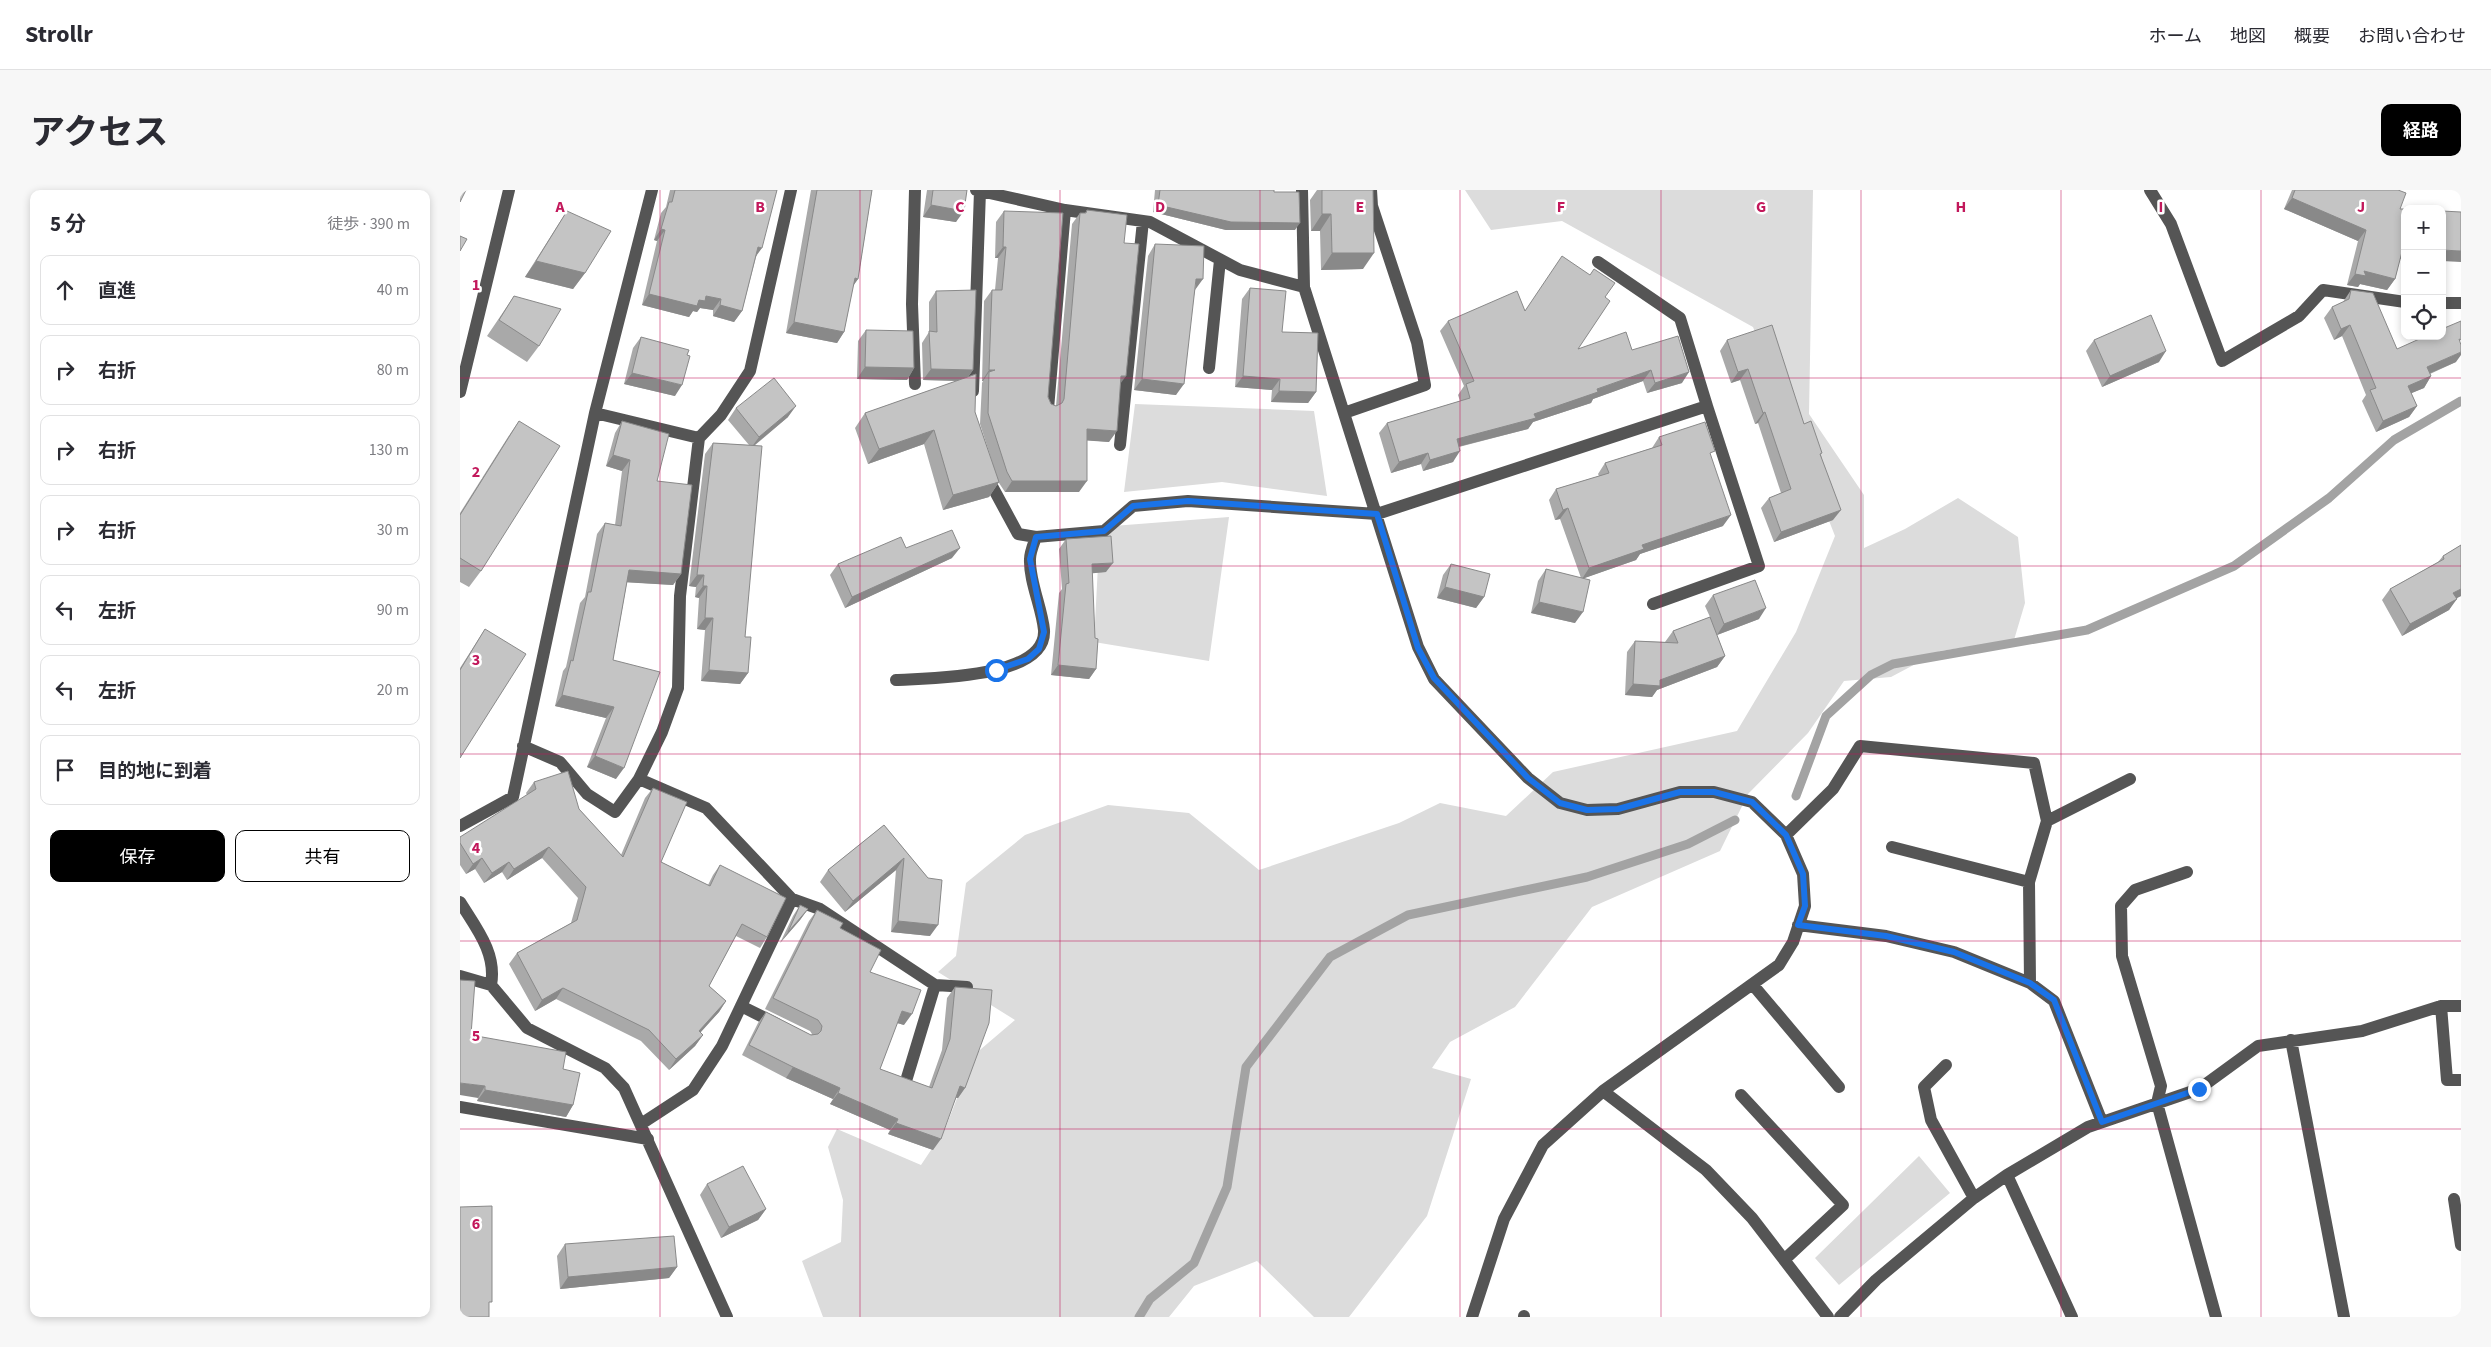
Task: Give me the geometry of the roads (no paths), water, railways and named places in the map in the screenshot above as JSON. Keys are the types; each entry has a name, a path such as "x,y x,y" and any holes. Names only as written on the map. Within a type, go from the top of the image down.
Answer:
{"street":[{"path":"460,392 509,190"},
{"path":"460,826 512,797 595,413 652,190"},
{"path":"523,746 560,762 587,794 615,812 639,779 662,732 678,688 680,596 699,438 721,415 750,371 791,190"},
{"path":"915,190 912,304 916,384"},
{"path":"973,406 978,190 1065,210 1143,221 1167,230 1240,270 1304,287"},
{"path":"1302,190 1304,287 1418,648 1434,678 1528,778 1560,803 1587,810 1618,809 1680,792 1714,792 1752,802 1786,835 1803,874 1805,906 1792,942 1779,965 1603,1091 1543,1145 1526,1174 1504,1219 1472,1317"},
{"path":"1344,413 1425,385 1416,342 1372,206 1372,190"},
{"path":"2150,190 2170,224 2222,361 2299,316 2323,290 2401,301"},
{"path":"1048,409 1065,210"},
{"path":"1120,445 1143,221"},
{"path":"1209,368 1220,260"},
{"path":"1598,262 1680,318 1759,566 1653,604"},
{"path":"2446,303 2461,303"},
{"path":"984,460 992,486 1018,534 1036,537 1104,531 1133,506 1188,501 1377,514 1708,406"},
{"path":"595,413 699,438"},
{"path":"896,680 996,670 1028,659 1039,649 1044,632 1030,559 1036,537"},
{"path":"1786,835 1833,789 1860,746 2034,763 2047,821 2029,882 2030,983"},
{"path":"639,779 706,808 792,899 820,909 936,985 966,987"},
{"path":"2047,821 2130,779"},
{"path":"1892,847 2029,882"},
{"path":"2187,872 2135,890 2122,906 2122,956 2161,1086 2158,1103 2216,1317"},
{"path":"641,1124 693,1090 722,1046 792,899"},
{"path":"460,902 488,948 494,972 491,985"},
{"path":"1798,925 1886,936 1954,952 2030,983 2054,1000 2102,1122"},
{"path":"460,976 491,985 527,1028 605,1068 624,1088 727,1317"},
{"path":"906,1081 936,985"},
{"path":"1753,985 1839,1088"},
{"path":"741,1006 790,1030"},
{"path":"1840,1317 1876,1280 1974,1198 2007,1175 2088,1127 2199,1089 2258,1046 2362,1031 2442,1006 2461,1006"},
{"path":"2442,1006 2447,1080 2461,1080"},
{"path":"2291,1040 2344,1317"},
{"path":"1946,1064 1924,1087 1931,1120 1974,1198"},
{"path":"1603,1091 1706,1170 1752,1218 1828,1317"},
{"path":"1741,1095 1843,1206 1784,1260"},
{"path":"460,1107 648,1139"},
{"path":"2007,1175 2072,1317"},
{"path":"2454,1199 2461,1245"}],"waterway":[{"path":"1796,796 1826,716 1871,675 1893,664 2087,630 2234,566 2329,498 2394,440 2461,401"},
{"path":"1139,1317 1150,1299 1194,1263 1227,1187 1246,1067 1330,957 1408,915 1587,877 1688,844 1735,820"}]}
